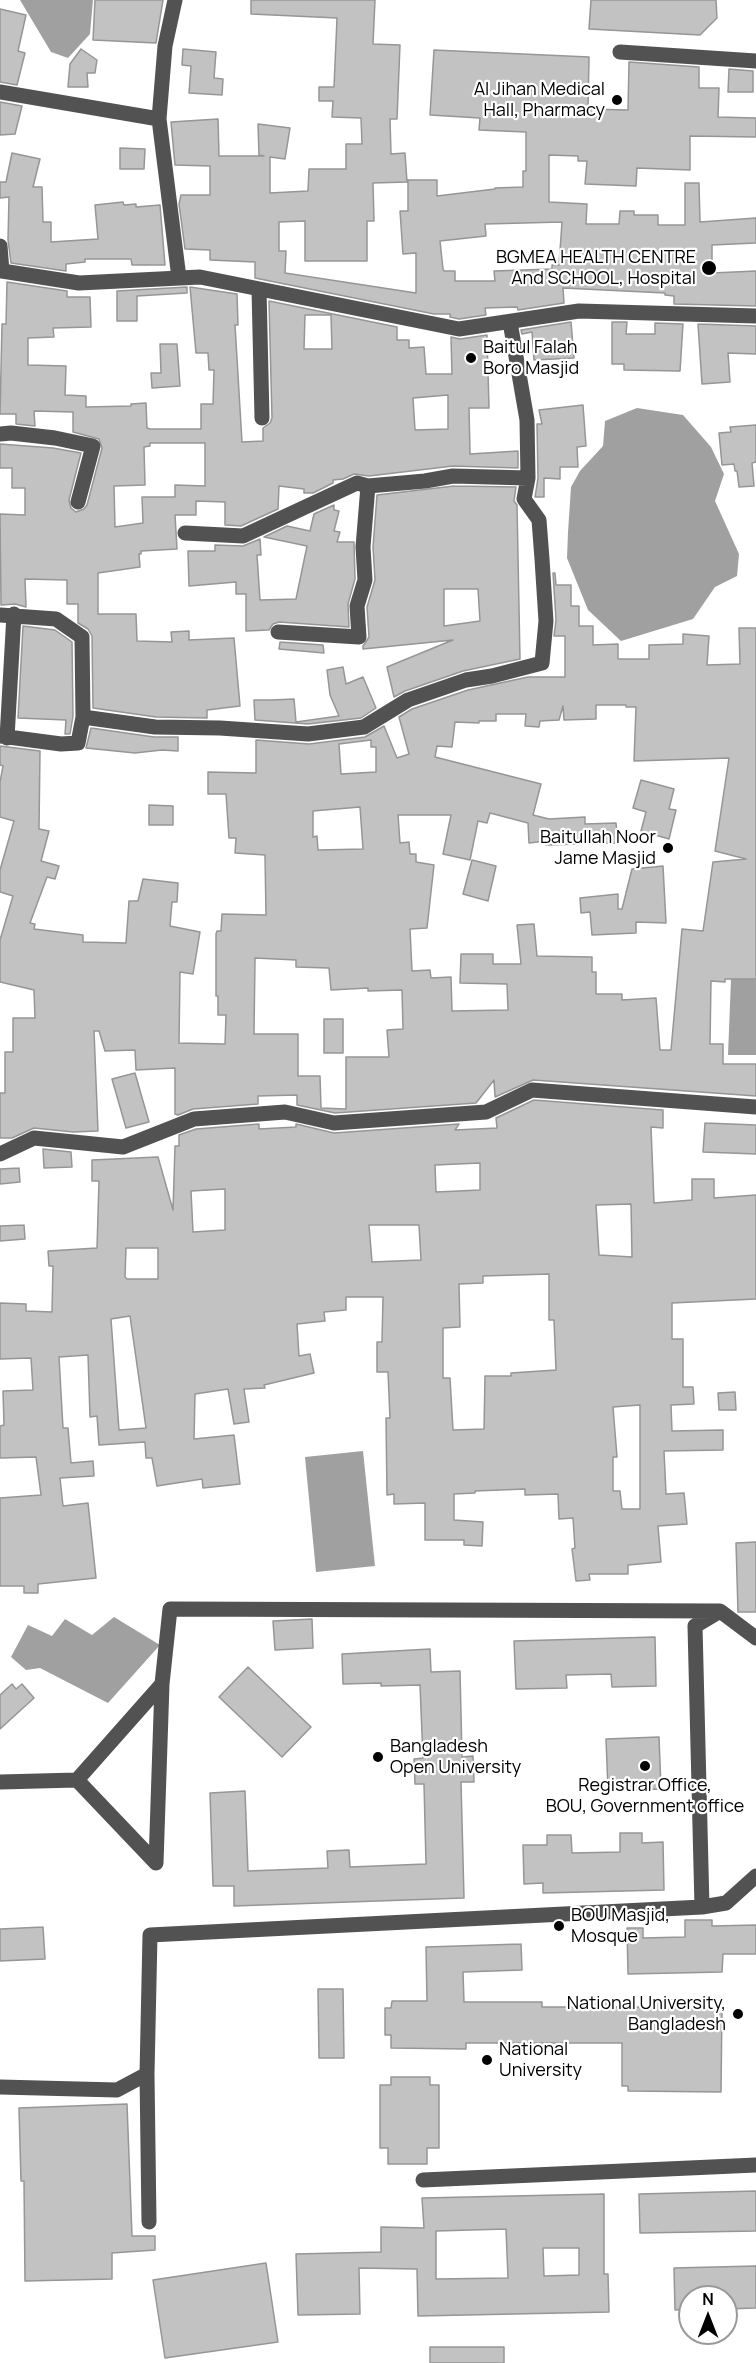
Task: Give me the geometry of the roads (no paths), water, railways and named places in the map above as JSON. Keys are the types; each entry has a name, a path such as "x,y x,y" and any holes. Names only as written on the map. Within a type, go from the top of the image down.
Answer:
{"street":[{"path":"175,0 165,46 159,119 179,278"},
{"path":"620,52 756,61"},
{"path":"0,92 159,119"},
{"path":"0,246 2,271 80,283 200,277 459,329 579,311 756,316"},
{"path":"259,289 262,418"},
{"path":"83,717 155,727 220,728 308,734 364,727 408,700 466,680 542,663 546,621 539,520 524,499 528,478 527,420 510,322"},
{"path":"0,434 55,438 93,446 78,502"},
{"path":"185,532 243,536 357,483 368,486 453,476 528,478"},
{"path":"278,632 358,637 357,606 365,580 363,547 368,486"},
{"path":"7,614 56,619 82,637 83,717 82,734 78,743 62,744 4,737 7,614"},
{"path":"0,1154 34,1138 123,1147 194,1119 285,1112 334,1123 486,1112 532,1090 756,1107"},
{"path":"77,1780 156,1863 162,1684 170,1609 720,1611 756,1638"},
{"path":"702,1907 695,1626 720,1611"},
{"path":"0,1782 77,1780 162,1684"},
{"path":"149,2222 147,2074 150,1935 702,1907 726,1903 756,1876"},
{"path":"0,2087 117,2090 147,2074"},
{"path":"423,2180 756,2165"}],"place":[{"name":"Al Jihan Medical Hall, Pharmacy","path":"617,100"},
{"name":"BGMEA HEALTH CENTRE And SCHOOL, Hospital","path":"709,268"},
{"name":"Baitul Falah Boro Masjid","path":"471,358"},
{"name":"Baitullah Noor Jame Masjid","path":"668,848"},
{"name":"Bangladesh Open University","path":"378,1757"},
{"name":"Registrar Office, BOU, Government office","path":"645,1766"},
{"name":"BOU Masjid, Mosque","path":"559,1926"},
{"name":"National University, Bangladesh","path":"738,2014"},
{"name":"National University","path":"487,2060"}]}
